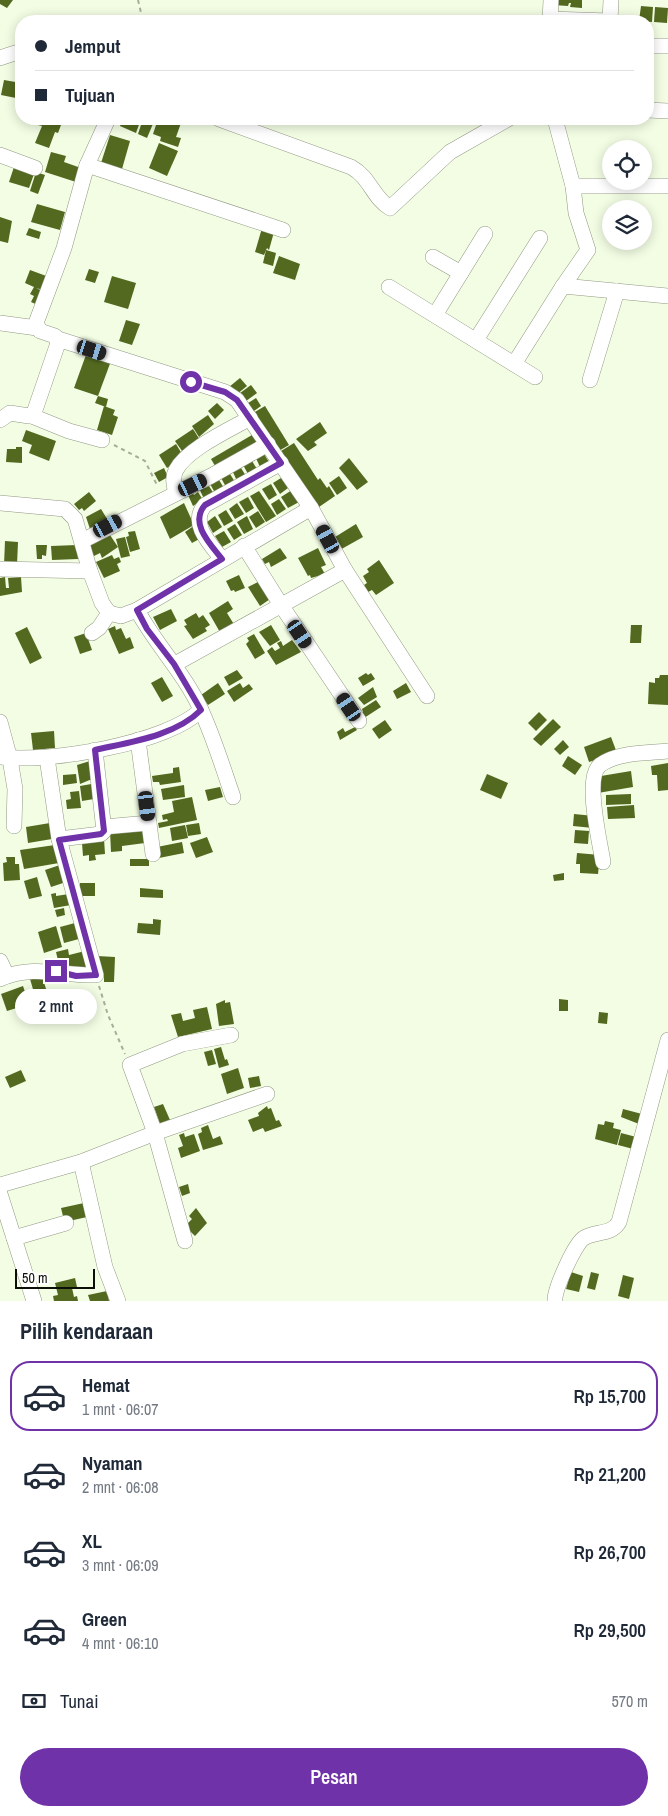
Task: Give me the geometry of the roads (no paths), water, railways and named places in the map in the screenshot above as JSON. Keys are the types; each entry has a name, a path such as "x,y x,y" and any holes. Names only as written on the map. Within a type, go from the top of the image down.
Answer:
{"street":[{"path":"550,15 551,0"},
{"path":"610,15 611,0"},
{"path":"654,46 668,46"},
{"path":"0,59 15,53"},
{"path":"654,110 668,111"},
{"path":"37,328 36,323 64,248 87,165 105,125"},
{"path":"235,125 351,167 367,178 382,203 390,208 450,152 497,125"},
{"path":"514,364 588,250 576,213 573,186 557,125"},
{"path":"0,155 34,168"},
{"path":"87,165 283,230"},
{"path":"573,186 668,186"},
{"path":"435,315 485,234"},
{"path":"476,340 540,238"},
{"path":"433,257 460,274"},
{"path":"563,286 668,296"},
{"path":"389,287 535,377"},
{"path":"590,380 617,291"},
{"path":"0,323 37,328 58,339 225,392 237,400 311,508 346,570 427,696"},
{"path":"32,416 58,339"},
{"path":"1,418 10,413 32,416 69,431 102,440"},
{"path":"169,497 173,480 181,463 208,442 250,418"},
{"path":"82,541 268,444"},
{"path":"222,559 204,537 199,522 199,512 205,505 281,463"},
{"path":"0,503 65,509 75,519 90,571 102,603 109,613 121,616 137,610 311,508"},
{"path":"244,546 280,605 359,721"},
{"path":"0,569 90,571"},
{"path":"174,664 346,570"},
{"path":"137,610 147,629 174,664 201,710 233,797"},
{"path":"92,633 99,628 109,613"},
{"path":"5,758 47,758 138,740 178,726 201,710"},
{"path":"0,722 5,758 15,789 14,826"},
{"path":"138,740 153,854"},
{"path":"59,840 101,834 104,827 95,750"},
{"path":"603,862 594,809 593,777 596,768 602,763 618,757 668,752"},
{"path":"0,962 4,978 28,971 56,971 76,976 96,975 59,840 47,758"},
{"path":"104,827 149,823"},
{"path":"185,1241 155,1133 130,1066 182,1044 231,1035"},
{"path":"555,1301 557,1289 578,1243 587,1236 614,1229 619,1222 668,1040"},
{"path":"0,1185 81,1162 155,1133 267,1094"},
{"path":"81,1162 105,1267 118,1301"},
{"path":"0,1194 34,1301"},
{"path":"14,1238 66,1223"}]}
